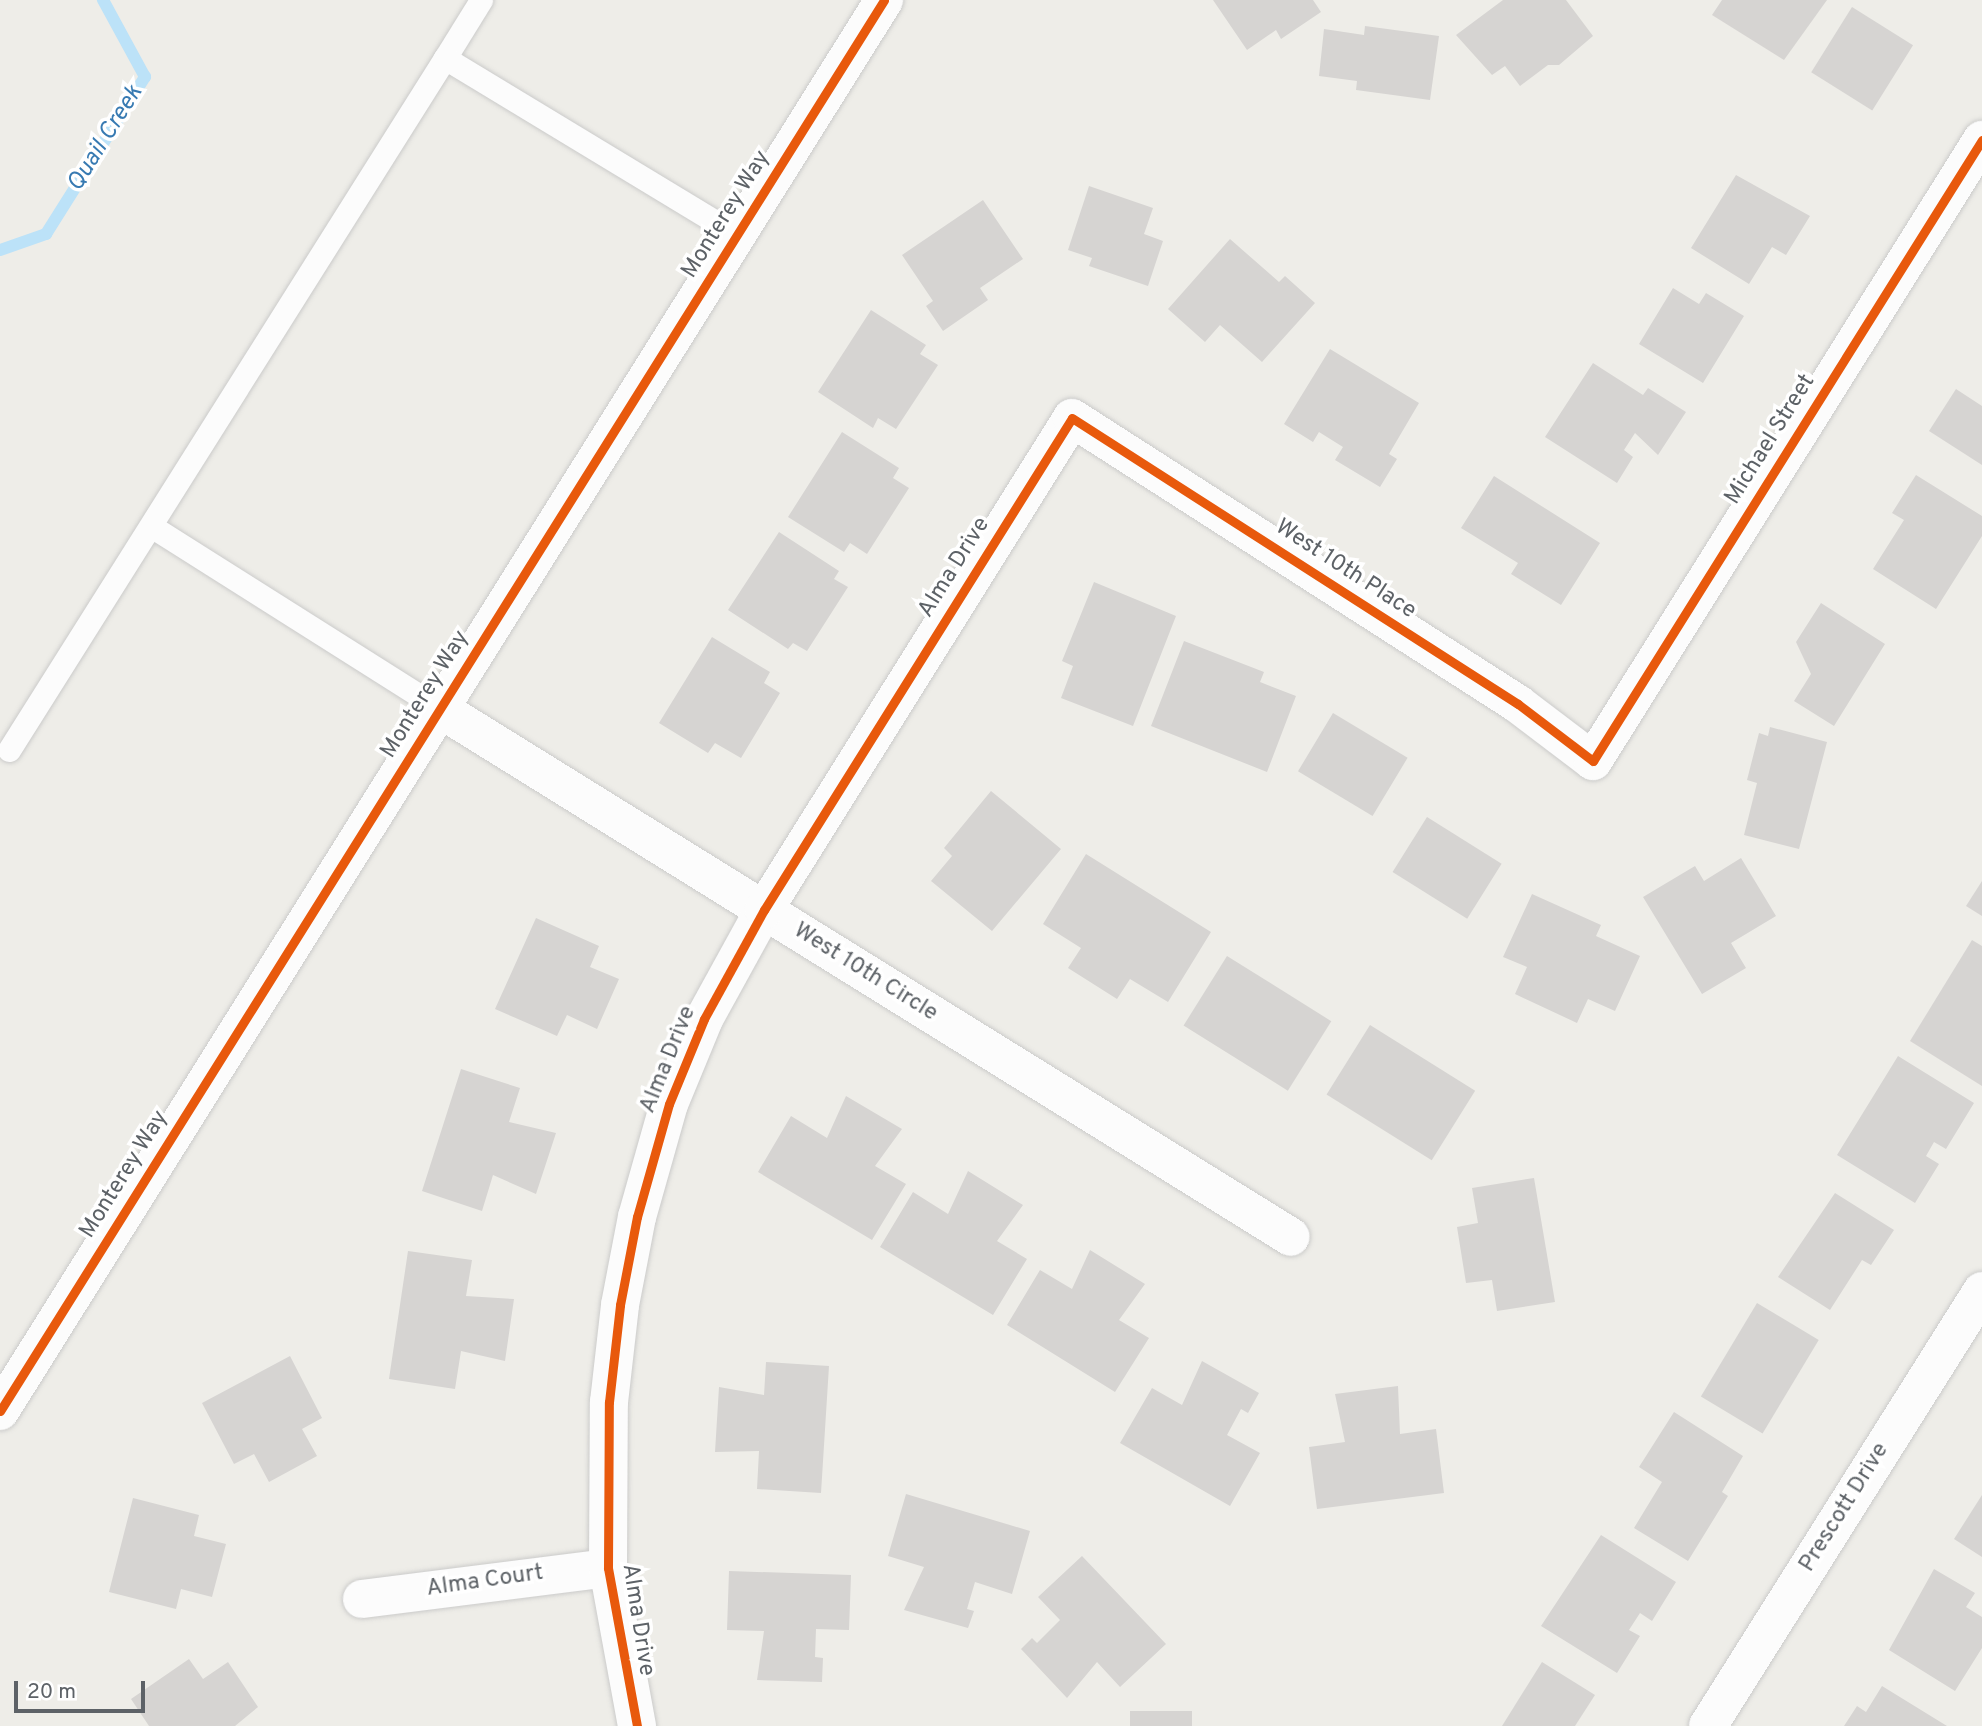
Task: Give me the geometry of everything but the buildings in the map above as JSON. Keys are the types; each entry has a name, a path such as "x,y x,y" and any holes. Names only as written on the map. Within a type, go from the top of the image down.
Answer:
{"street":[{"name":"Monterey Way","path":"0,1411 884,0"},
{"name":"Michael Street","path":"1593,761 1982,140"},
{"name":"West 10th Place","path":"1072,418 1518,704 1593,761"},
{"name":"Alma Drive","path":"637,1726 608,1568 608,1402 620,1305 637,1217 669,1104 695,1042 764,910 1072,418"},
{"name":"West 10th Circle","path":"440,709 1291,1237"},
{"name":"Prescott Drive","path":"1708,1726 1979,1302"},
{"name":"Alma Court","path":"362,1599 608,1568"}],"lane":[{"path":"9,750 481,0"},
{"path":"445,58 737,235"},
{"path":"151,526 440,709"}],"waterway":[{"name":"Quail Creek","path":"0,250 46,234 145,77 103,0"}],"cycle path":[{"path":"0,1411 884,0"},
{"path":"637,1726 608,1568 609,1402 620,1305 637,1217 669,1104 704,1019 764,910 1072,418 1518,704 1593,761 1982,140"}]}
